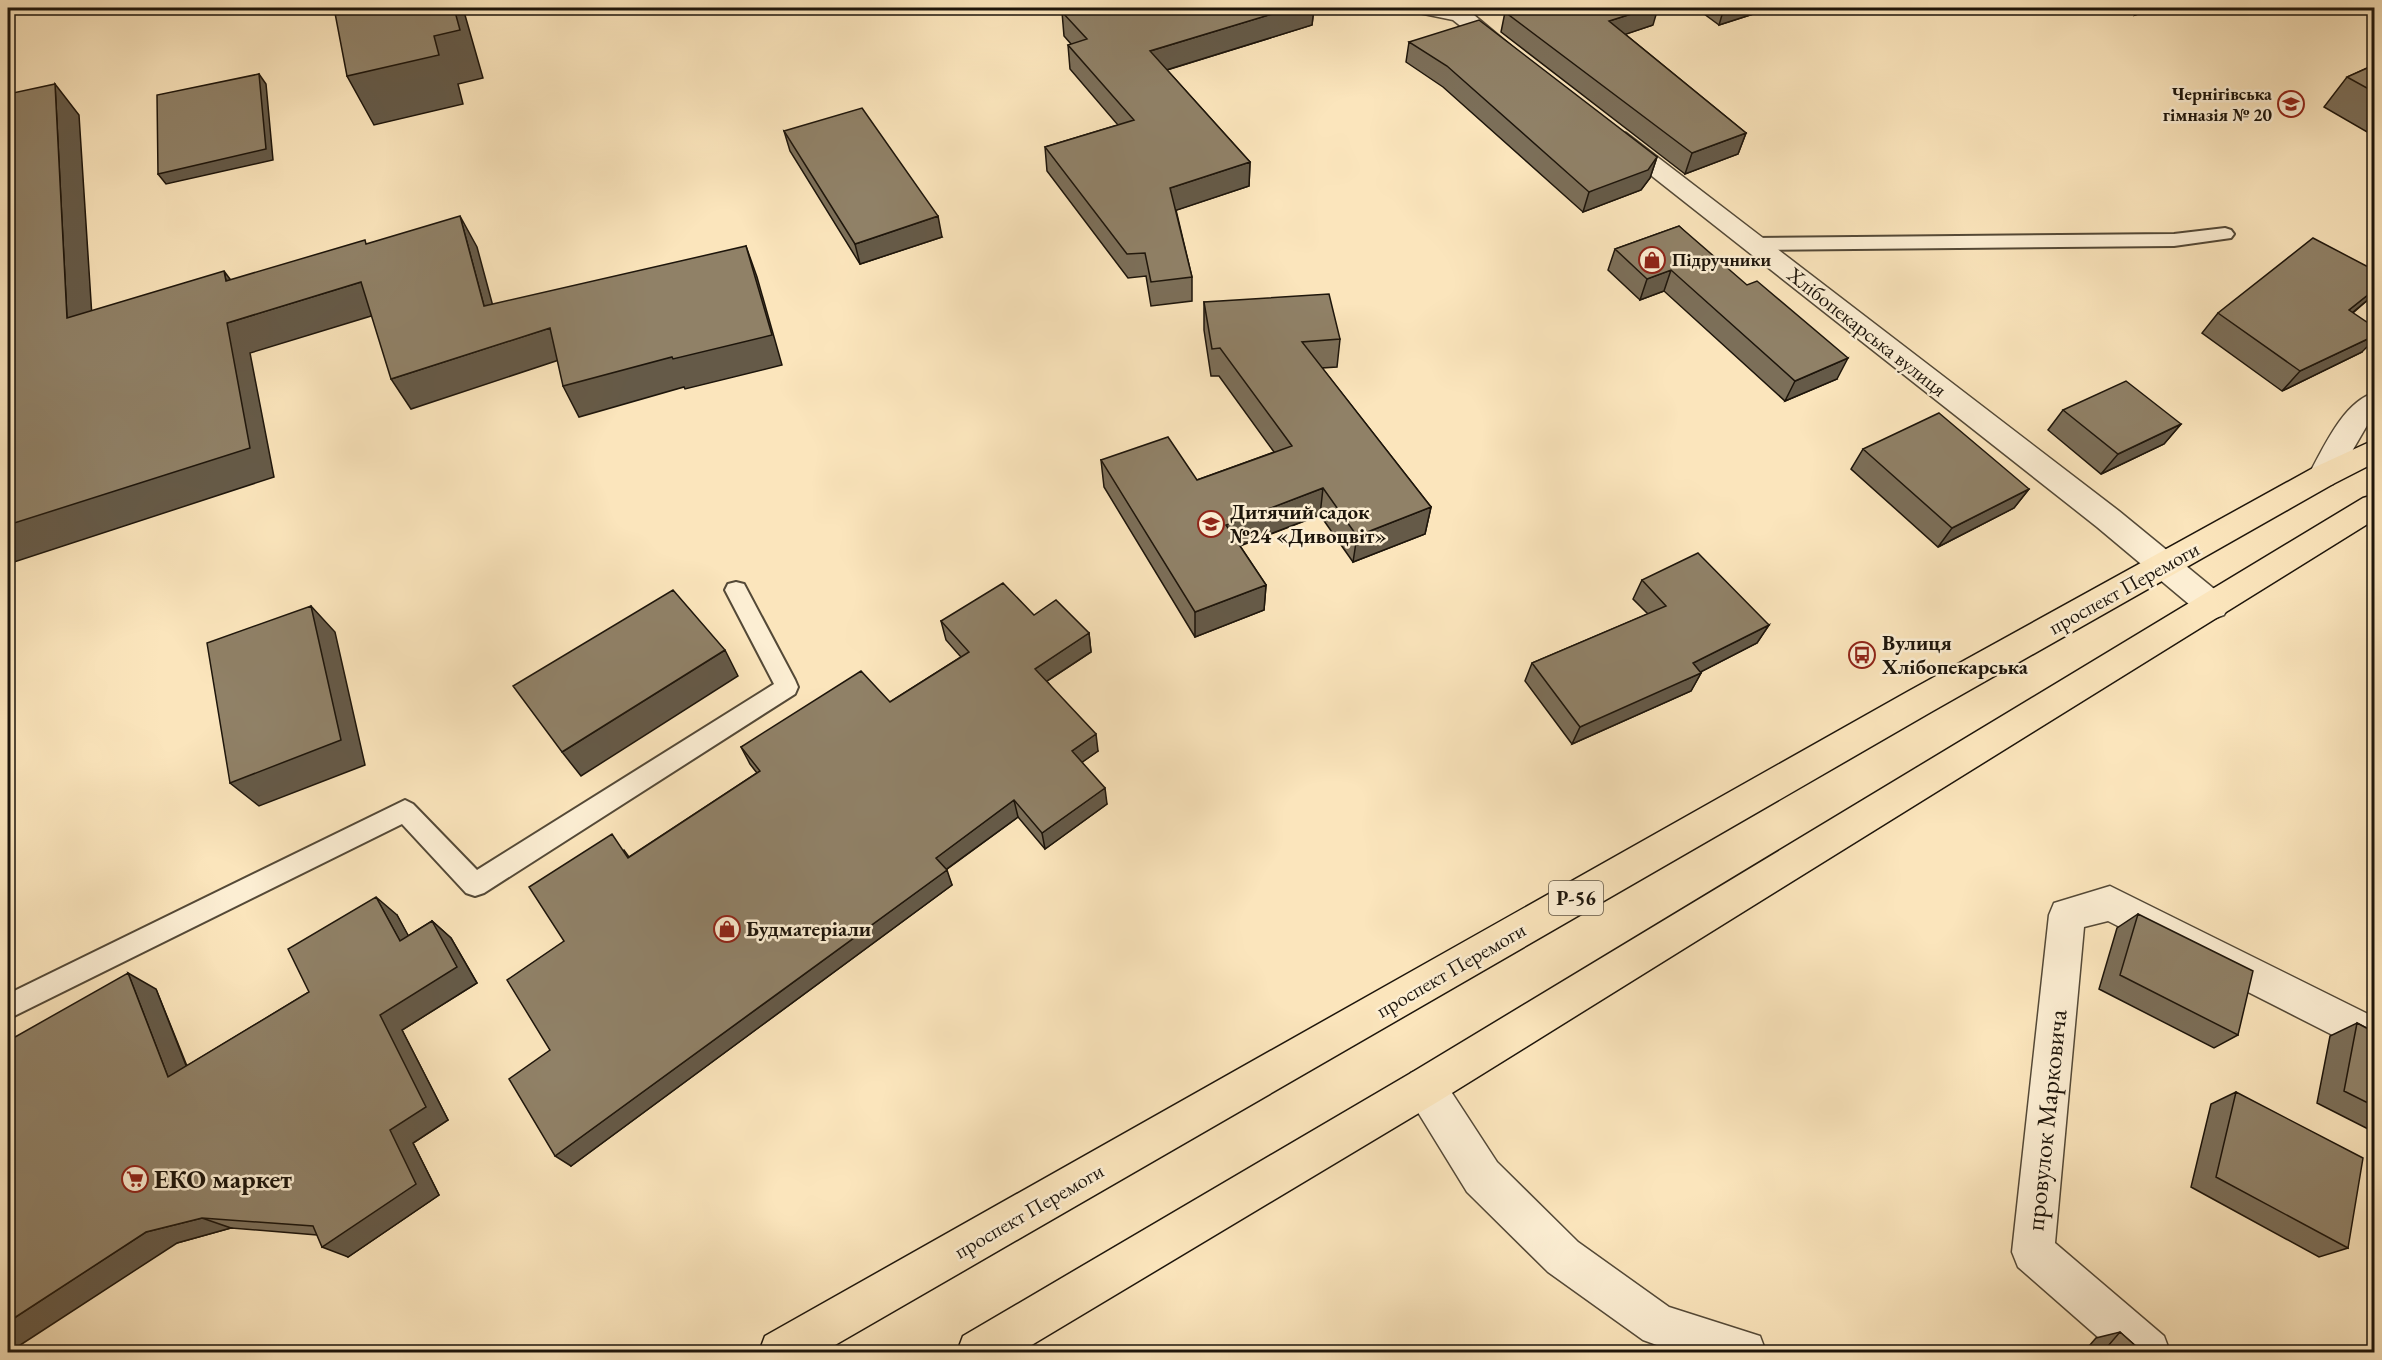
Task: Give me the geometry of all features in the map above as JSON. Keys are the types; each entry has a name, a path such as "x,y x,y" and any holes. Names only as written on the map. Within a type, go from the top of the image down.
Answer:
{"main road":[{"name":"проспект Перемоги","path":"780,1353 1899,714 2323,477 2374,451"},
{"path":"979,1353 1425,1087 2374,506"}],"street":[{"path":"1427,8 1470,11 1524,65"},
{"name":"Хлібопекарська вулиця","path":"1598,122 2100,513 2213,606"},
{"path":"2323,477 2359,415 2374,404"},
{"name":"провулок Марковича","path":"2148,1353 2033,1252 2067,915 2109,903 2374,1036"},
{"path":"1425,1087 1482,1177 1563,1257 1658,1325 1744,1353"}],"lane":[{"path":"1754,244 2174,240 2224,234"},
{"path":"8,1007 405,811 475,885 787,687 736,590"}],"building":[{"path":"334,8 454,8 460,30 434,36 439,55 347,76"},
{"path":"1076,8 1144,8 1146,10 1156,8 1292,8 1150,51 1250,162 1170,188 1192,277 1151,282 1145,253 1127,254 1045,147 1134,120 1068,45 1087,39 1062,12"},
{"path":"1519,8 1650,8 1609,21 1746,133 1692,153 1505,12"},
{"path":"1479,20 1657,157 1648,170 1589,192 1447,66 1409,42"},
{"path":"2374,65 2374,92 2347,77"},
{"path":"259,74 266,149 158,174 157,95"},
{"path":"55,84 67,318 224,271 226,281 365,240 366,244 460,216 484,306 746,246 772,335 673,359 672,357 563,386 550,328 391,379 361,282 227,323 250,448 8,525 8,94"},
{"path":"862,108 938,216 855,244 784,131"},
{"path":"1679,226 1747,285 1757,281 1848,358 1795,381 1671,270 1647,279 1615,249"},
{"path":"2313,238 2374,270 2374,290 2349,310 2374,327 2374,336 2300,371 2218,313"},
{"path":"1329,294 1340,339 1302,342 1431,507 1357,536 1323,488 1226,525 1266,585 1195,612 1101,460 1168,437 1197,480 1292,446 1220,348 1212,349 1204,302"},
{"path":"2126,381 2181,424 2118,454 2063,410"},
{"path":"1939,413 2029,489 1952,528 1863,449"},
{"path":"1698,553 1769,625 1693,663 1701,673 1580,727 1532,663 1666,606 1642,580"},
{"name":"Будматеріали","path":"1003,583 1034,615 1056,600 1089,633 1035,669 1096,734 1072,751 1105,788 1042,833 1014,800 936,858 947,870 555,1156 509,1079 550,1050 507,980 564,941 529,887 612,834 628,858 760,771 741,747 861,671 890,702 969,652 941,621"},
{"path":"673,590 725,650 562,752 513,686"},
{"path":"311,606 341,740 230,783 207,643"},
{"path":"376,897 400,941 432,921 457,967 380,1015 426,1107 390,1130 416,1184 322,1247 313,1226 202,1218 146,1232 8,1322 8,1041 128,973 168,1077 309,992 288,949"},
{"path":"2138,914 2253,971 2238,1035 2120,975"},
{"path":"2357,1023 2374,1032 2374,1106 2344,1091"},
{"path":"2236,1092 2363,1158 2348,1248 2216,1177"},
{"path":"2120,1332 2138,1348 2152,1348 2157,1353 2102,1353"}],"place":[{"name":"Чернігівська гімназія № 20","path":"2291,104"},
{"name":"Підручники","path":"1652,260"},
{"name":"Дитячий садок №24 «Дивоцвіт»","path":"1211,524"},
{"name":"Вулиця Хлібопекарська","path":"1862,655"},
{"name":"Будматеріали","path":"727,929"},
{"name":"ЕКО маркет","path":"135,1179"}]}
